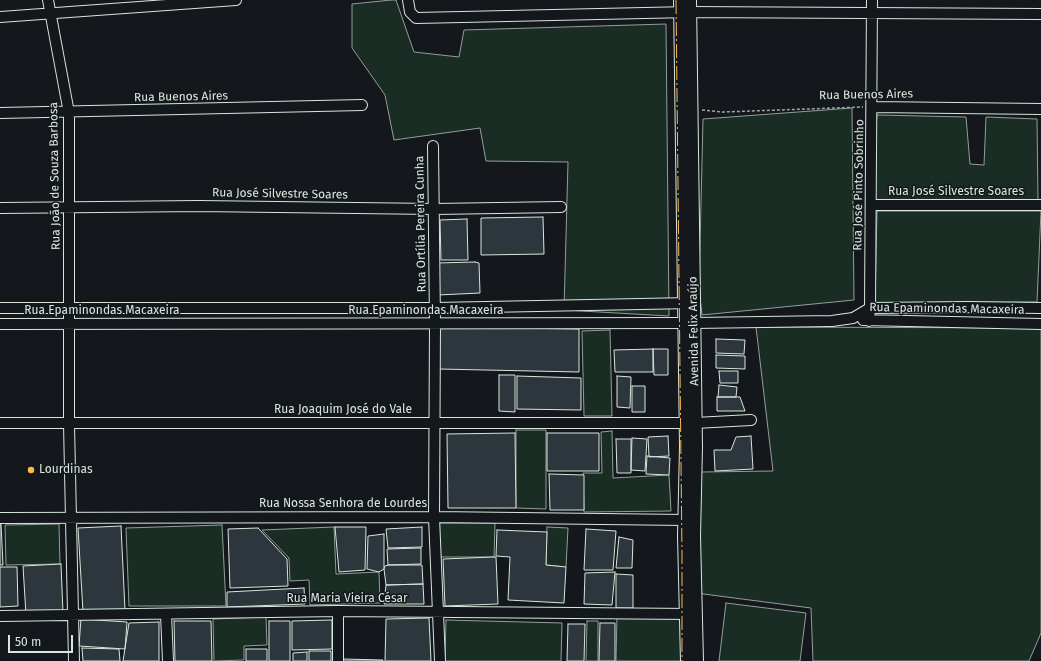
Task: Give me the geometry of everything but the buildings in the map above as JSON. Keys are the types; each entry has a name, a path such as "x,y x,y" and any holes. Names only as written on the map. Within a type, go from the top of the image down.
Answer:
{"main road":[{"name":"Avenida Felix Araújo","path":"685,6 691,109 689,303 690,614 687,661"},
{"name":"Avenida Felix Araújo","path":"685,6 689,303"},
{"name":"Avenida Felix Araújo","path":"690,423 686,520 690,614 697,661"}],"street":[{"name":"Rua João de Souza Barbosa","path":"48,0 69,112 69,424 74,661"},
{"path":"0,17 50,12 236,0"},
{"path":"408,0 410,12 416,18 685,6 872,12 1041,14"},
{"name":"Rua José Pinto Sobrinho","path":"869,322 872,0"},
{"name":"Rua Buenos Aires","path":"0,113 362,105"},
{"name":"Rua Buenos Aires","path":"872,107 1041,109"},
{"name":"Rua Ortília Pereira Cunha","path":"433,146 435,308 434,517 440,661"},
{"name":"Rua José Silvestre Soares","path":"871,205 1041,204"},
{"name":"Rua José Silvestre Soares","path":"0,208 223,206 434,209 561,207"},
{"name":"Rua Epaminondas Macaxeira","path":"0,308 69,306 435,308 689,303"},
{"name":"Rua Epaminondas Macaxeira","path":"0,324 435,324 832,321 852,318 870,308 1041,308"},
{"name":"Rua Epaminondas Macaxeira","path":"852,318 869,322 1041,324"},
{"name":"Rua Joaquim José do Vale","path":"0,423 690,423 751,420"},
{"name":"Rua Nossa Senhora de Lourdes","path":"0,518 434,517 686,520"},
{"path":"338,611 338,661"},
{"name":"Rua Maria Vieira César","path":"0,616 338,611 690,614"},
{"path":"166,614 168,661"}],"path":[{"name":"Rua Buenos Aires","path":"691,109 723,112 872,107"}],"green space":[{"path":"396,0 414,52 459,57 464,30 666,24 669,316 564,310 568,162 486,161 480,128 394,140 385,95 352,48 352,4"},
{"path":"852,108 854,300 702,315 699,288 703,119"},
{"path":"877,115 966,117 970,164 984,165 986,117 1037,119 1038,201 876,205 871,194"},
{"path":"877,211 1041,211 1037,302 875,303"},
{"path":"756,327 1041,328 1041,633 1029,661 813,661 811,608 696,593 701,472 773,471"},
{"path":"610,330 612,416 584,416 582,331"},
{"path":"516,430 546,430 546,509 516,508"},
{"path":"612,431 613,478 669,475 671,511 584,512 583,473 602,473 601,432"},
{"path":"439,523 495,523 494,557 440,557"},
{"path":"59,524 60,564 6,565 5,525"},
{"path":"222,525 226,606 129,606 126,528"},
{"path":"334,527 336,574 379,572 380,603 310,605 309,580 290,581 289,558 262,530"},
{"path":"547,527 568,528 566,567 546,565"},
{"path":"726,603 806,613 800,661 719,661"},
{"path":"617,616 683,617 682,661 616,661"},
{"path":"266,617 267,645 244,646 244,660 214,661 213,619"},
{"path":"446,620 562,623 561,661 445,661"},
{"path":"587,621 598,621 598,661 586,661"}],"power":[{"path":"676,0 682,661"}],"place":[{"name":"Lourdinas","path":"31,470"}]}
